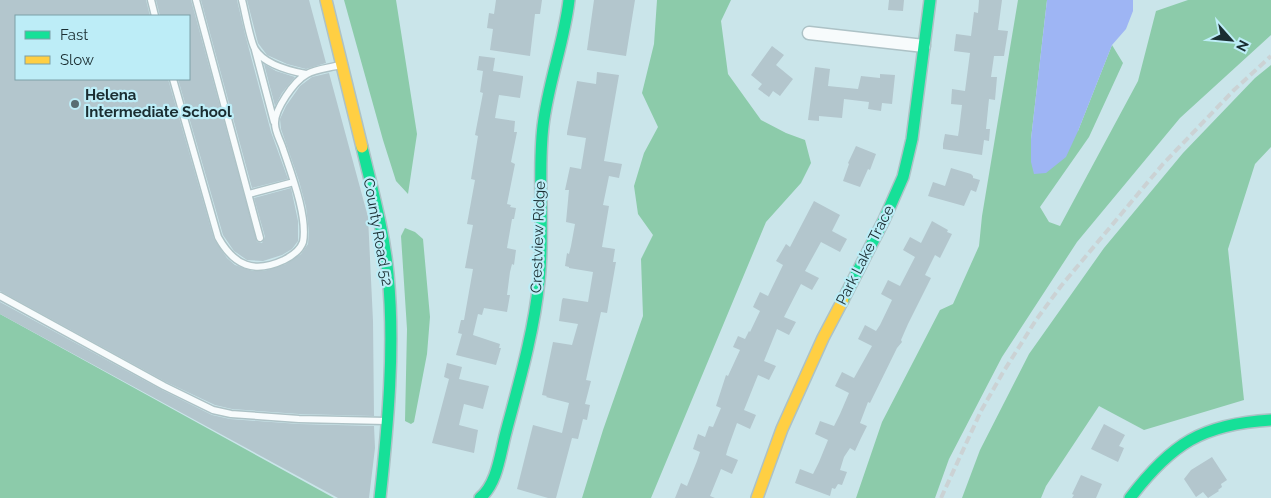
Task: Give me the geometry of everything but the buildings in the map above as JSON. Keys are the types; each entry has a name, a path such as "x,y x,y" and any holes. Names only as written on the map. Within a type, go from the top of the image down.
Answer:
{"street":[{"name":"County Road 52","path":"326,0 377,208 388,273 390,318 388,421 380,498"},
{"name":"Crestview Ridge","path":"480,498 486,493 495,474 535,310 540,252 540,177 543,125 552,73 566,24 569,0"},
{"name":"Park Lake Trace","path":"757,498 782,429 802,383 884,220 903,177 912,140 930,0"},
{"path":"809,32 924,46"},
{"path":"1130,498 1144,477 1161,460 1193,437 1226,424 1271,420"}],"lane":[{"path":"151,0 155,15"},
{"path":"196,0 260,238"},
{"path":"173,80 218,237 224,248 237,260 249,266 273,265 292,256 298,251 302,243 304,228 294,182 274,124 242,0"},
{"path":"255,49 269,62 306,74"},
{"path":"274,124 284,97 306,74 341,64"},
{"path":"249,194 294,182"},
{"path":"0,296 164,386 213,410 250,416 388,421"}],"green space":[{"path":"344,0 396,0 417,134 408,194 396,181"},
{"path":"657,0 731,0 721,21 728,74 761,120 805,140 811,163 801,183 766,222 651,498 582,498 603,430 643,316 641,259 653,235 638,214 634,186 644,153 658,127 642,93 654,44"},
{"path":"1018,0 1047,0 1031,139 1078,131 1112,45 1123,63 1089,137 1040,207 1049,222 1060,226 1138,81 1156,11 1188,0 1271,0 1271,35 1180,118 1077,242 1002,357 949,459 935,498 856,498 882,422 940,310 953,304 979,246 982,216"},
{"path":"1271,65 1271,147 1255,164 1228,249 1244,400 1144,430 1099,406 1046,486 1041,498 962,498 980,450 1029,354 1104,248 1183,153 1255,78"},
{"path":"405,228 415,232 423,239 430,317 427,354 414,422 411,424 405,421 407,329 401,236"},
{"path":"0,314 334,498 0,498"}],"water":[{"path":"1047,0 1133,0 1133,11 1126,29 1112,45 1066,157 1046,173 1034,174 1031,162 1031,139"}],"railway":[{"path":"941,498 981,411 1036,320 1061,286 1163,164 1234,90 1271,56"}],"traffic: fast":[{"path":"480,498 491,484 498,467 534,319 541,262 541,145 543,126 548,94 564,32 569,0"},
{"path":"843,300 884,220 903,177 912,139 930,0"},
{"path":"362,147 384,242 390,302 390,386 380,498"},
{"path":"1130,498 1160,464 1190,440 1226,426 1271,420"}],"traffic: slow":[{"path":"326,0 362,147"},
{"path":"757,498 782,429 823,338 843,300"}],"place":[{"name":"Helena Intermediate School","path":"75,104"}]}
